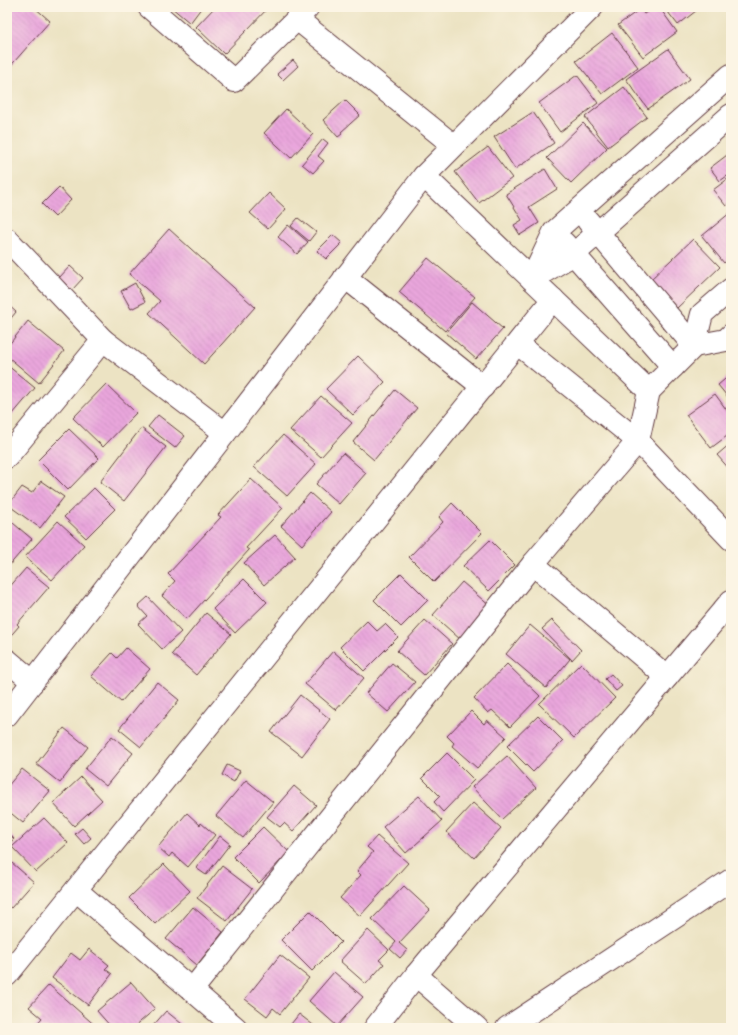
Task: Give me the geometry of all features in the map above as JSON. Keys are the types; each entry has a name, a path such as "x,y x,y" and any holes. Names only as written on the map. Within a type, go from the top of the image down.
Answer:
{"street":[{"path":"149,7 234,81 302,13 453,145"},
{"path":"7,715 424,176 453,145 592,7"},
{"path":"532,279 554,232 731,75"},
{"path":"532,279 574,254 731,116"},
{"path":"424,176 649,391"},
{"path":"579,210 694,346"},
{"path":"554,232 673,367"},
{"path":"7,239 103,340 225,433"},
{"path":"345,278 483,387"},
{"path":"192,990 533,564 638,441 649,391 694,346 702,314 731,289"},
{"path":"7,975 553,300"},
{"path":"694,346 726,340 731,335"},
{"path":"7,457 103,340"},
{"path":"518,344 638,441 729,533"},
{"path":"533,564 667,677"},
{"path":"375,1028 416,975 731,601"},
{"path":"7,660 32,682"},
{"path":"507,1028 731,880"},
{"path":"76,890 236,1028"},
{"path":"416,975 477,1028"}],"building":[{"path":"7,7 34,7 50,21 7,70"},
{"path":"171,7 202,7 190,23"},
{"path":"215,7 269,7 224,54 196,27"},
{"path":"654,7 659,7 677,32 643,57 618,25 640,9 644,14"},
{"path":"664,7 701,7 678,25"},
{"path":"612,33 638,67 602,94 576,61"},
{"path":"668,49 690,79 648,109 626,79"},
{"path":"293,60 298,66 283,80 277,74"},
{"path":"577,75 598,103 560,132 539,103"},
{"path":"624,87 647,117 608,147 585,117"},
{"path":"345,100 360,115 341,132 342,134 338,137 323,120"},
{"path":"286,109 313,134 291,158 264,133"},
{"path":"533,112 554,143 515,169 494,137"},
{"path":"583,123 607,148 571,183 547,158"},
{"path":"323,139 328,143 318,156 324,161 313,173 302,164"},
{"path":"488,147 512,178 479,203 455,172"},
{"path":"731,152 731,202 726,206 713,190 729,178 727,176 720,181 710,168"},
{"path":"545,169 557,189 529,207 539,223 520,235 514,225 522,220 506,194"},
{"path":"59,187 71,200 55,217 42,204"},
{"path":"269,193 286,209 268,229 250,213"},
{"path":"731,212 731,257 724,263 702,236"},
{"path":"298,218 316,232 309,241 291,226"},
{"path":"288,225 308,242 297,254 278,237"},
{"path":"169,229 255,307 204,364 149,313 160,301 129,274"},
{"path":"333,235 342,243 326,259 317,251"},
{"path":"693,239 720,267 677,308 650,280"},
{"path":"428,258 475,297 445,331 399,292"},
{"path":"70,266 83,278 72,290 59,278"},
{"path":"135,283 145,302 131,309 121,291"},
{"path":"472,302 503,329 476,359 446,333"},
{"path":"7,304 16,312 7,323"},
{"path":"28,321 64,351 39,383 7,356 7,347"},
{"path":"358,356 385,382 353,415 326,389"},
{"path":"7,365 35,388 12,415 7,411"},
{"path":"731,374 731,401 718,385"},
{"path":"106,384 136,413 103,447 73,418"},
{"path":"395,390 417,408 374,460 353,442"},
{"path":"715,394 731,416 731,433 711,448 686,415"},
{"path":"321,396 352,423 321,457 290,430"},
{"path":"158,415 185,436 175,448 148,427"},
{"path":"141,428 166,447 124,501 100,482"},
{"path":"69,429 99,458 68,490 38,460"},
{"path":"283,435 316,464 287,496 254,467"},
{"path":"731,443 731,471 717,455"},
{"path":"343,453 366,473 339,504 316,484"},
{"path":"251,479 283,508 246,548 249,550 187,619 162,596 175,581 168,574 221,517 218,515"},
{"path":"41,481 64,497 40,528 8,505 22,487 32,493"},
{"path":"94,488 115,509 86,538 64,517"},
{"path":"310,493 331,512 302,545 281,526"},
{"path":"452,503 482,533 434,582 409,557 443,522 439,517"},
{"path":"7,518 32,539 7,568"},
{"path":"58,521 84,545 52,580 25,557"},
{"path":"275,535 295,557 264,585 244,563"},
{"path":"490,540 515,565 489,591 463,566"},
{"path":"26,568 49,587 17,624 19,626 7,640 7,590"},
{"path":"401,573 428,600 401,627 374,600"},
{"path":"244,579 267,602 235,633 213,609"},
{"path":"462,582 491,607 461,640 433,615"},
{"path":"148,597 181,632 162,649 138,624 147,616 138,606"},
{"path":"206,613 231,634 196,675 172,654"},
{"path":"425,620 452,644 424,675 397,651"},
{"path":"552,620 581,650 572,660 542,629"},
{"path":"367,621 377,631 385,624 398,637 364,671 340,647"},
{"path":"530,625 570,659 546,688 506,654"},
{"path":"126,648 150,669 121,702 91,676 112,653 117,658"},
{"path":"333,651 364,678 336,710 305,684"},
{"path":"392,663 415,682 388,712 366,693"},
{"path":"581,663 615,698 574,738 539,704"},
{"path":"507,664 540,696 510,727 492,710 488,713 474,698"},
{"path":"611,674 622,686 616,691 605,679"},
{"path":"157,682 179,700 141,747 119,729"},
{"path":"300,695 330,719 302,756 271,732"},
{"path":"471,711 484,724 487,720 506,737 477,768 452,746 454,743 447,736"},
{"path":"538,716 563,741 533,772 507,746"},
{"path":"64,728 88,747 60,783 36,764"},
{"path":"112,736 133,753 106,786 85,769"},
{"path":"447,753 474,780 443,812 434,802 440,796 422,778"},
{"path":"507,756 536,788 502,819 472,787"},
{"path":"227,765 240,771 234,782 222,775"},
{"path":"22,769 50,791 23,823 7,810 7,787"},
{"path":"81,777 102,800 74,826 53,803"},
{"path":"246,780 273,802 243,838 216,816"},
{"path":"294,786 316,805 293,831 284,823 280,827 267,817"},
{"path":"419,796 442,821 406,853 383,827"},
{"path":"473,803 501,828 474,858 446,832"},
{"path":"187,813 200,825 201,823 215,835 188,867 172,853 169,857 158,847"},
{"path":"44,818 68,843 36,872 12,847"},
{"path":"263,827 289,852 259,883 233,857"},
{"path":"82,828 91,838 84,844 75,834"},
{"path":"7,831 14,839 7,845"},
{"path":"220,836 230,844 206,875 196,868"},
{"path":"377,836 408,863 360,916 340,898 361,875 357,871 373,852 367,847"},
{"path":"11,862 34,882 11,908 7,905 7,867"},
{"path":"164,864 190,891 155,924 129,898"},
{"path":"222,866 252,889 227,921 197,898"},
{"path":"404,886 430,910 399,943 407,950 400,958 390,949 396,942 372,919"},
{"path":"193,907 223,932 197,965 166,939"},
{"path":"310,911 341,942 312,971 281,940"},
{"path":"368,930 389,950 379,960 384,964 366,984 340,961"},
{"path":"89,949 109,965 105,969 112,974 88,1005 52,978 71,953 80,960"},
{"path":"280,955 309,978 280,1014 273,1008 267,1016 245,999"},
{"path":"334,972 363,997 337,1026 309,1001"},
{"path":"131,982 155,1009 133,1028 119,1028 118,1026 116,1028 112,1028 97,1011"},
{"path":"49,985 98,1028 33,1028 42,1018 29,1007"},
{"path":"166,1011 187,1028 151,1028"},
{"path":"299,1014 317,1028 296,1028 291,1024"}]}
